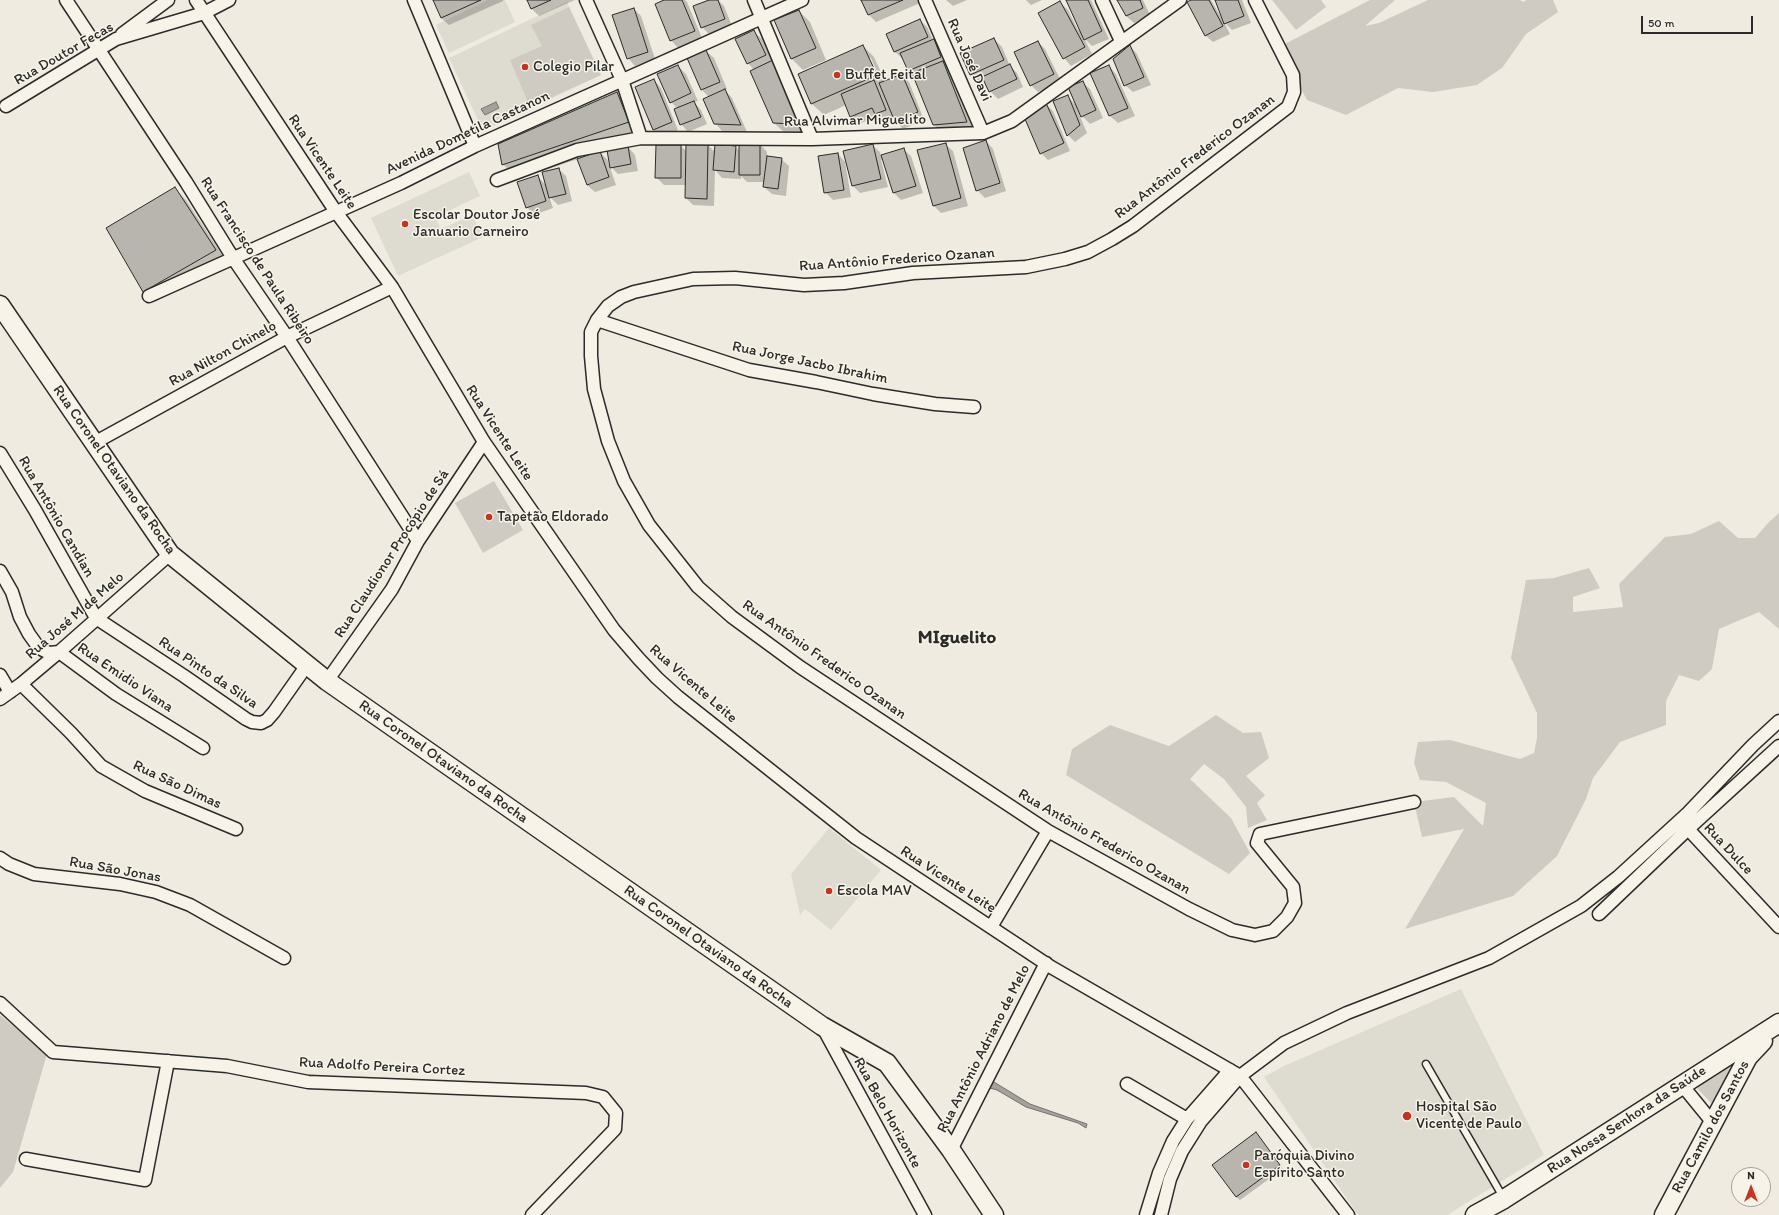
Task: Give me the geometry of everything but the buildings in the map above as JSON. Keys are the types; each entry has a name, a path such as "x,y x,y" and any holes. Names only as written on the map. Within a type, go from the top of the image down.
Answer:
{"street":[{"name":"Rua Francisco de Paula Ribeiro","path":"66,0 186,182 233,258 287,336 418,542"},
{"path":"116,39 168,0"},
{"name":"Rua Vicente Leite","path":"196,0 336,212 392,287 484,442 614,630 657,678 856,838 1046,963 1235,1073 1348,1215"},
{"name":"Rua Doutor Fecas","path":"6,106 116,39 204,13 229,0"},
{"path":"414,0 475,146"},
{"path":"586,0 622,80 642,138"},
{"path":"754,0 763,18 812,138"},
{"name":"Avenida Dometila Castanon","path":"149,296 336,212 475,146 802,0"},
{"name":"Rua José Davi","path":"925,0 983,133"},
{"path":"1102,0 1121,41"},
{"name":"Rua Alvimar Miguelito","path":"497,180 577,150 642,138 812,138 983,133 1012,121 1121,41 1180,0"},
{"name":"Rua Antônio Frederico Ozanan","path":"1255,0 1293,75 1294,92 1288,107 1133,226 1088,252 1065,259 1026,267 913,273 824,284 804,285 735,278 693,279 655,286 621,297 608,306 597,320 591,332 591,356 594,389 608,441 624,481 649,525 698,587 732,617 800,667 1048,831 1189,909 1232,930 1255,935 1273,931 1287,917 1295,903 1294,887 1257,843 1260,834 1414,802"},
{"name":"Rua Nilton Chinelo","path":"94,443 287,336 392,287"},
{"name":"Rua Coronel Otaviano da Rocha","path":"0,305 170,554 327,682 822,1026 887,1063 951,1150 994,1215"},
{"name":"Rua Jorge Jacbo Ibrahim","path":"597,320 749,370 873,394 935,404 974,407"},
{"name":"Rua Claudionor Procópio de Sá","path":"327,682 392,589 418,542 484,442"},
{"name":"Rua Antônio Candian","path":"0,453 35,510 96,618"},
{"name":"Rua José M de Melo","path":"5,695 21,684 59,652 170,554"},
{"name":"Rua Emidio Viana","path":"0,571 12,592 20,616 35,643 44,652 59,652 116,694 203,748"},
{"name":"Rua Pinto da Silva","path":"96,618 252,722 261,723 267,720 307,665"},
{"path":"0,675 5,695"},
{"name":"Rua São Dimas","path":"21,684 71,733 101,766 145,792 236,829"},
{"path":"1146,1215 1159,1173 1186,1119 1235,1073 1284,1043 1347,1012 1489,958 1581,906 1618,878 1677,823 1753,745 1779,721"},
{"path":"1677,823 1688,829 1779,746"},
{"name":"Rua Dulce","path":"1600,914 1688,829 1779,927"},
{"path":"991,927 1048,831"},
{"name":"Rua São Jonas","path":"0,858 9,864 34,874 120,884 156,892 190,905 284,958"},
{"name":"Rua Antônio Adriano de Melo","path":"951,1150 1046,963"},
{"name":"Rua Adolfo Pereira Cortez","path":"0,1003 53,1052 227,1066 308,1082 586,1093 603,1097 616,1113 614,1130 532,1215"},
{"name":"Rua Nossa Senhora da Saúde","path":"1475,1215 1504,1199 1779,1023"},
{"name":"Rua Camilo dos Santos","path":"1664,1215 1748,1057 1779,1023"},
{"name":"Rua Belo Horizonte","path":"822,1026 925,1215"},
{"path":"26,1159 145,1180 168,1061"},
{"path":"1161,1215 1170,1179 1182,1150 1235,1073"},
{"path":"1126,1084 1186,1119"},
{"path":"1682,1085 1713,1123"}],"lane":[{"path":"1426,1064 1504,1199"}],"shaded area":[{"name":"Colegio Pilar","path":"488,0 505,0 515,22 449,53 436,25"},
{"path":"1272,0 1321,0 1326,7 1296,30"},
{"path":"1370,0 1395,0 1365,26 1379,23 1428,0 1519,0 1524,2 1526,0 1553,0 1558,12 1526,34 1502,68 1477,85 1433,92 1398,88 1346,115 1307,100 1279,47"},
{"name":"Colegio Pilar","path":"567,2 601,75 483,131 449,58"},
{"path":"569,7 601,75 530,107 510,60 542,46 531,25"},
{"path":"496,102 499,108 485,115 481,109"},
{"name":"Escolar Doutor José Januario Carneiro","path":"469,172 480,196 435,217 441,229 472,215 483,237 398,276 371,218"},
{"name":"Tapetão Eldorado","path":"494,481 523,530 483,553 455,503"},
{"path":"1779,513 1779,629 1759,612 1719,629 1712,669 1699,681 1679,675 1666,701 1666,725 1620,742 1593,778 1586,799 1557,856 1513,896 1405,929 1464,829 1422,837 1414,802 1454,797 1483,826 1486,803 1446,782 1420,780 1414,763 1418,742 1450,740 1520,759 1534,753 1537,738 1537,713 1511,658 1526,580 1554,578 1589,568 1600,588 1573,597 1573,612 1623,607 1619,584 1665,537 1691,534 1719,521 1738,538 1755,538"},
{"path":"1216,715 1243,733 1261,732 1269,758 1246,776 1265,795 1257,803 1267,820 1248,828 1246,807 1224,779 1204,764 1190,779 1231,818 1250,853 1229,874 1066,775 1072,749 1110,725 1169,746"},
{"name":"Escola MAV","path":"829,828 881,870 831,930 805,909 800,915 791,874"},
{"name":"Hospital São Vicente de Paulo","path":"1461,989 1544,1155 1447,1215 1358,1215 1264,1077 1284,1066"},
{"path":"0,1015 47,1054 13,1172 0,1188"},
{"path":"1745,1051 1713,1105 1694,1085"},
{"path":"989,1079 1030,1104 1087,1124 1086,1128 1078,1123 1026,1107 997,1090 990,1088 987,1083"}],"place":[{"name":"Colegio Pilar","path":"525,67"},
{"name":"Buffet Feital","path":"837,75"},
{"name":"Escolar Doutor José Januario Carneiro","path":"405,224"},
{"name":"Tapetão Eldorado","path":"489,517"},
{"name":"Escola MAV","path":"829,891"},
{"name":"Hospital São Vicente de Paulo","path":"1407,1116"},
{"name":"Paróquia Divino Espírito Santo","path":"1246,1165"}],"district":[{"name":"MIguelito","path":"957,638"}]}
